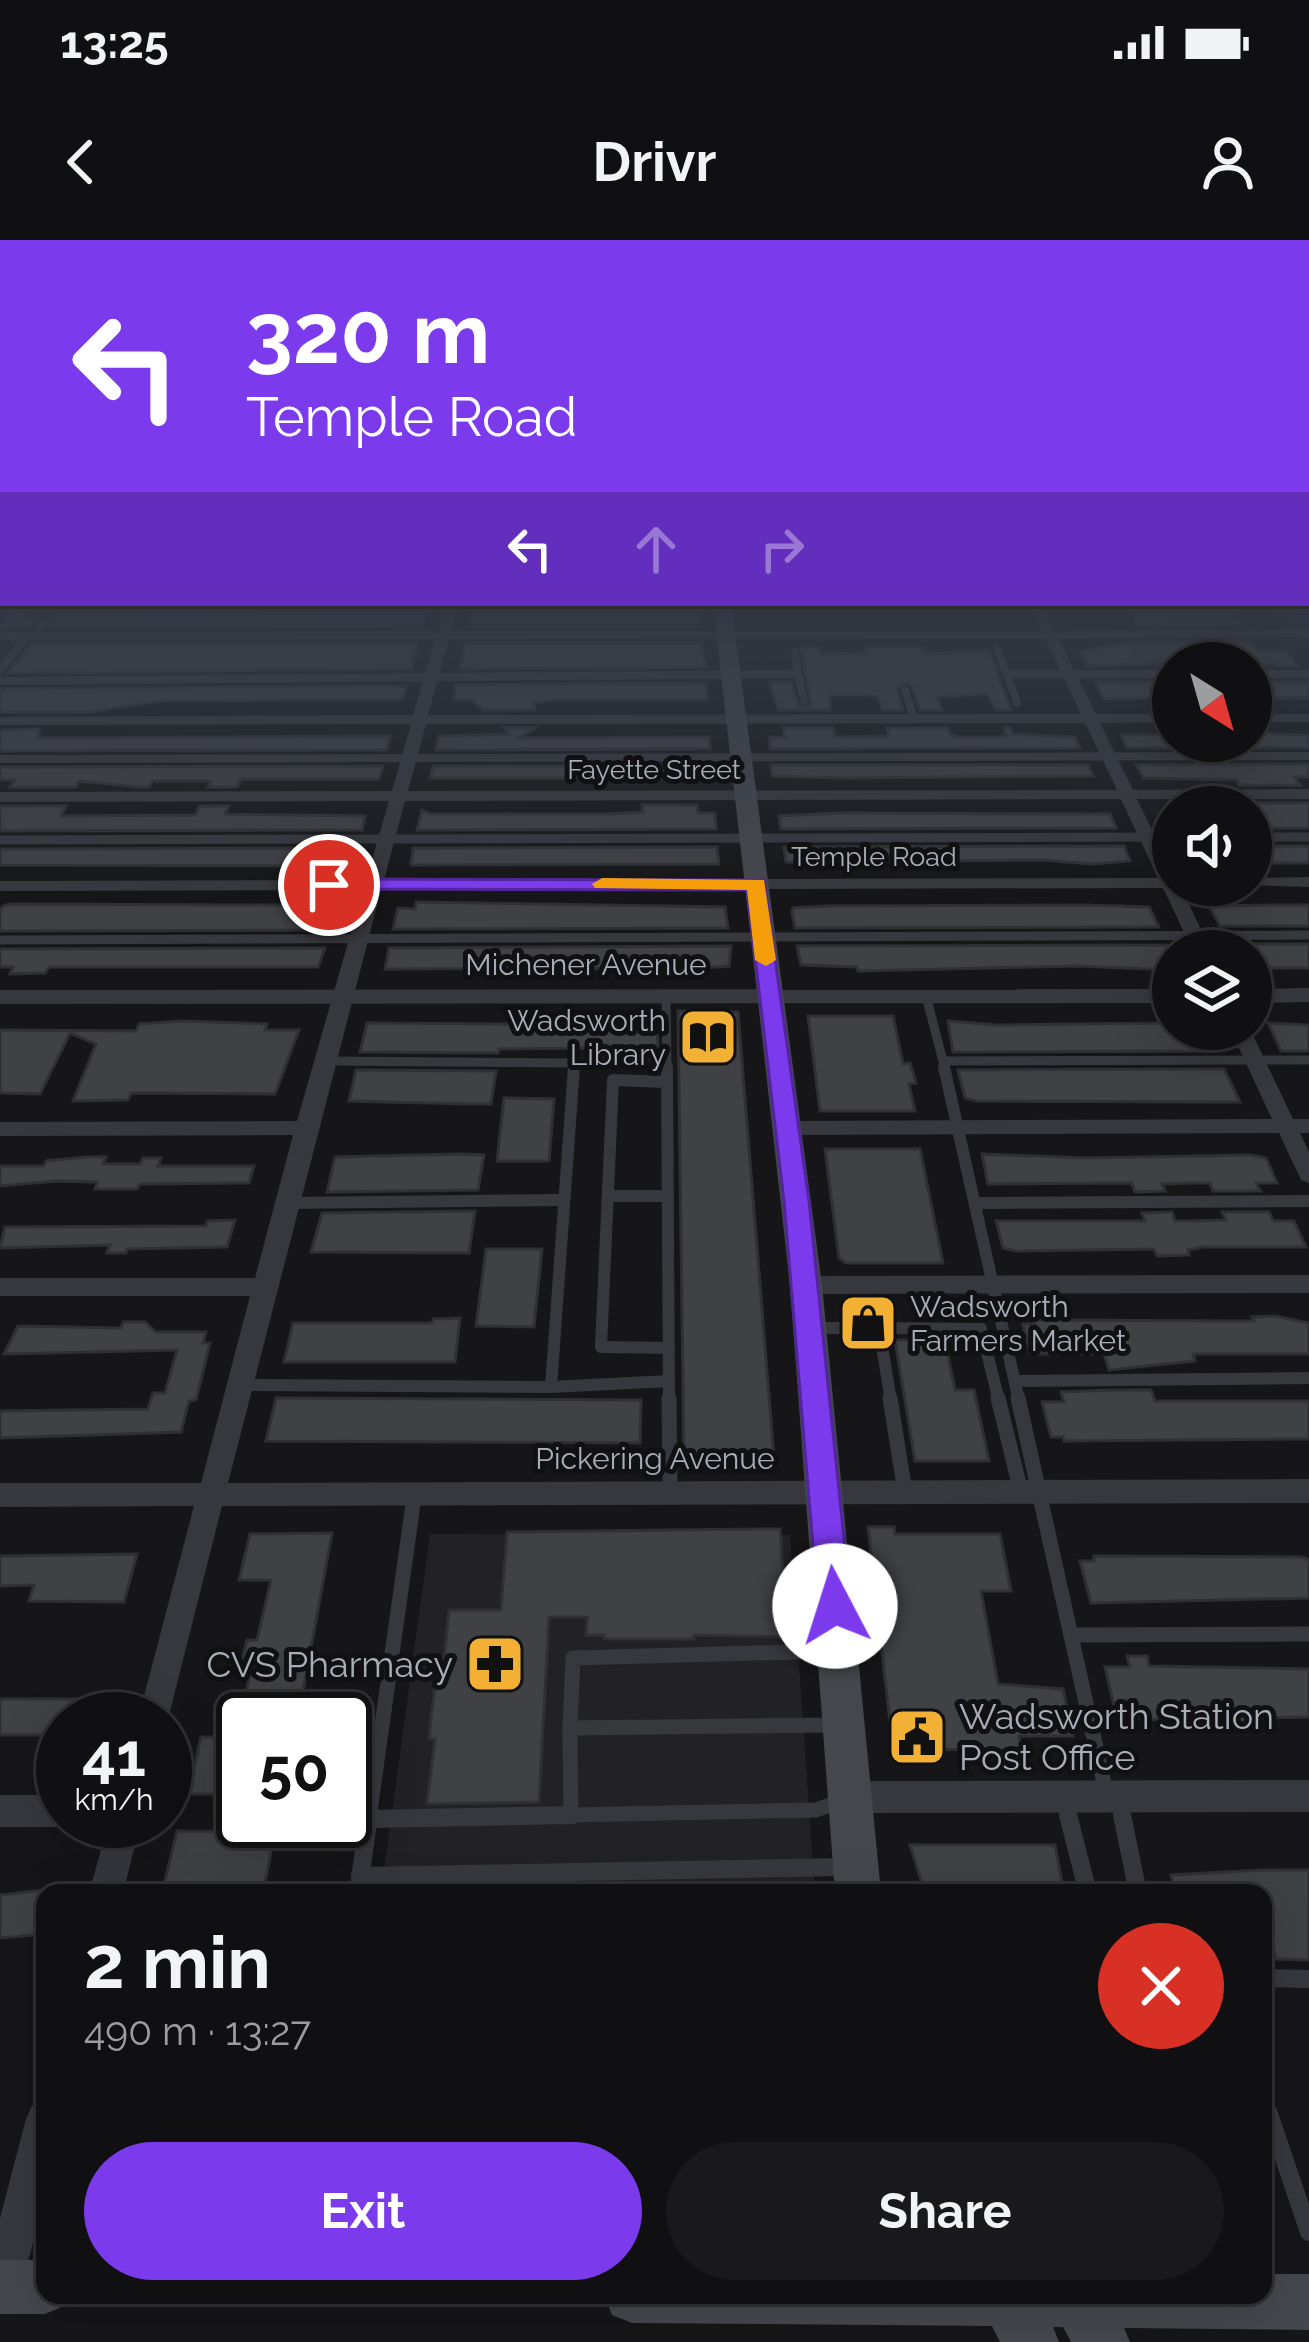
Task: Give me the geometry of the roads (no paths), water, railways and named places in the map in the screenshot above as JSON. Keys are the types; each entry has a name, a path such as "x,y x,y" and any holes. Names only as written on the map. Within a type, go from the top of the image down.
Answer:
{"main road":[{"path":"733,695 806,1285 864,1884"},
{"path":"1272,2304 1309,2302"},
{"path":"949,2304 1014,2312 1264,2304"}],"street":[{"path":"160,1692 306,1128 426,695"},
{"path":"1079,695 1152,845"},
{"path":"0,721 1152,718"},
{"path":"1272,718 1309,718"},
{"name":"Fayette Street","path":"0,797 1309,794"},
{"path":"1272,883 1309,882"},
{"name":"Temple Road","path":"0,886 1152,883"},
{"path":"1272,995 1309,995"},
{"name":"Michener Avenue","path":"0,997 1152,996"},
{"path":"1250,1050 1298,1126 1309,1174"},
{"path":"787,1128 1298,1126"},
{"path":"0,1130 306,1128"},
{"path":"806,1285 1309,1284"},
{"path":"0,1287 266,1287"},
{"name":"Pickering Avenue","path":"0,1495 416,1490 1309,1491"},
{"path":"854,1797 1309,1796"},
{"path":"0,1811 36,1811"},
{"path":"108,1884 118,1848"},
{"path":"12,2289 36,2166"}],"lane":[{"path":"803,695 804,701"},
{"path":"907,695 914,718"},
{"path":"1014,695 1017,703"},
{"path":"0,759 1309,756"},
{"path":"0,841 1152,837"},
{"path":"1272,837 1309,837"},
{"path":"1272,938 1309,935"},
{"path":"0,940 763,936 1152,942"},
{"path":"666,996 670,1491"},
{"path":"926,996 1017,1381 1031,1491"},
{"path":"326,1061 574,1063 667,1055"},
{"path":"943,1060 1309,1060"},
{"path":"551,1387 574,1063"},
{"path":"667,1082 614,1080 601,1347 669,1348"},
{"path":"608,1196 668,1196"},
{"path":"287,1203 564,1200"},
{"path":"977,1203 1309,1201"},
{"path":"809,1328 981,1329 1072,1635 1136,1884"},
{"path":"879,1328 905,1492"},
{"path":"1017,1381 1309,1378"},
{"path":"240,1385 551,1387 669,1381"},
{"path":"372,1798 416,1490"},
{"path":"1072,1635 1309,1634"},
{"path":"571,1814 573,1658 839,1651"},
{"path":"570,1728 847,1725"},
{"path":"372,1819 816,1810 854,1797"},
{"path":"1064,1797 1086,1884"},
{"path":"359,1884 365,1848"},
{"path":"542,1884 543,1873"},
{"path":"374,1884 543,1873 864,1884"},
{"path":"1272,1978 1309,1979"},
{"path":"1272,2123 1309,2232"}],"place":[{"name":"Wadsworth Library","path":"708,1037"},
{"name":"Wadsworth Farmers Market","path":"868,1323"},
{"name":"CVS Pharmacy","path":"495,1664"},
{"name":"Wadsworth Station Post Office","path":"917,1737"}]}
